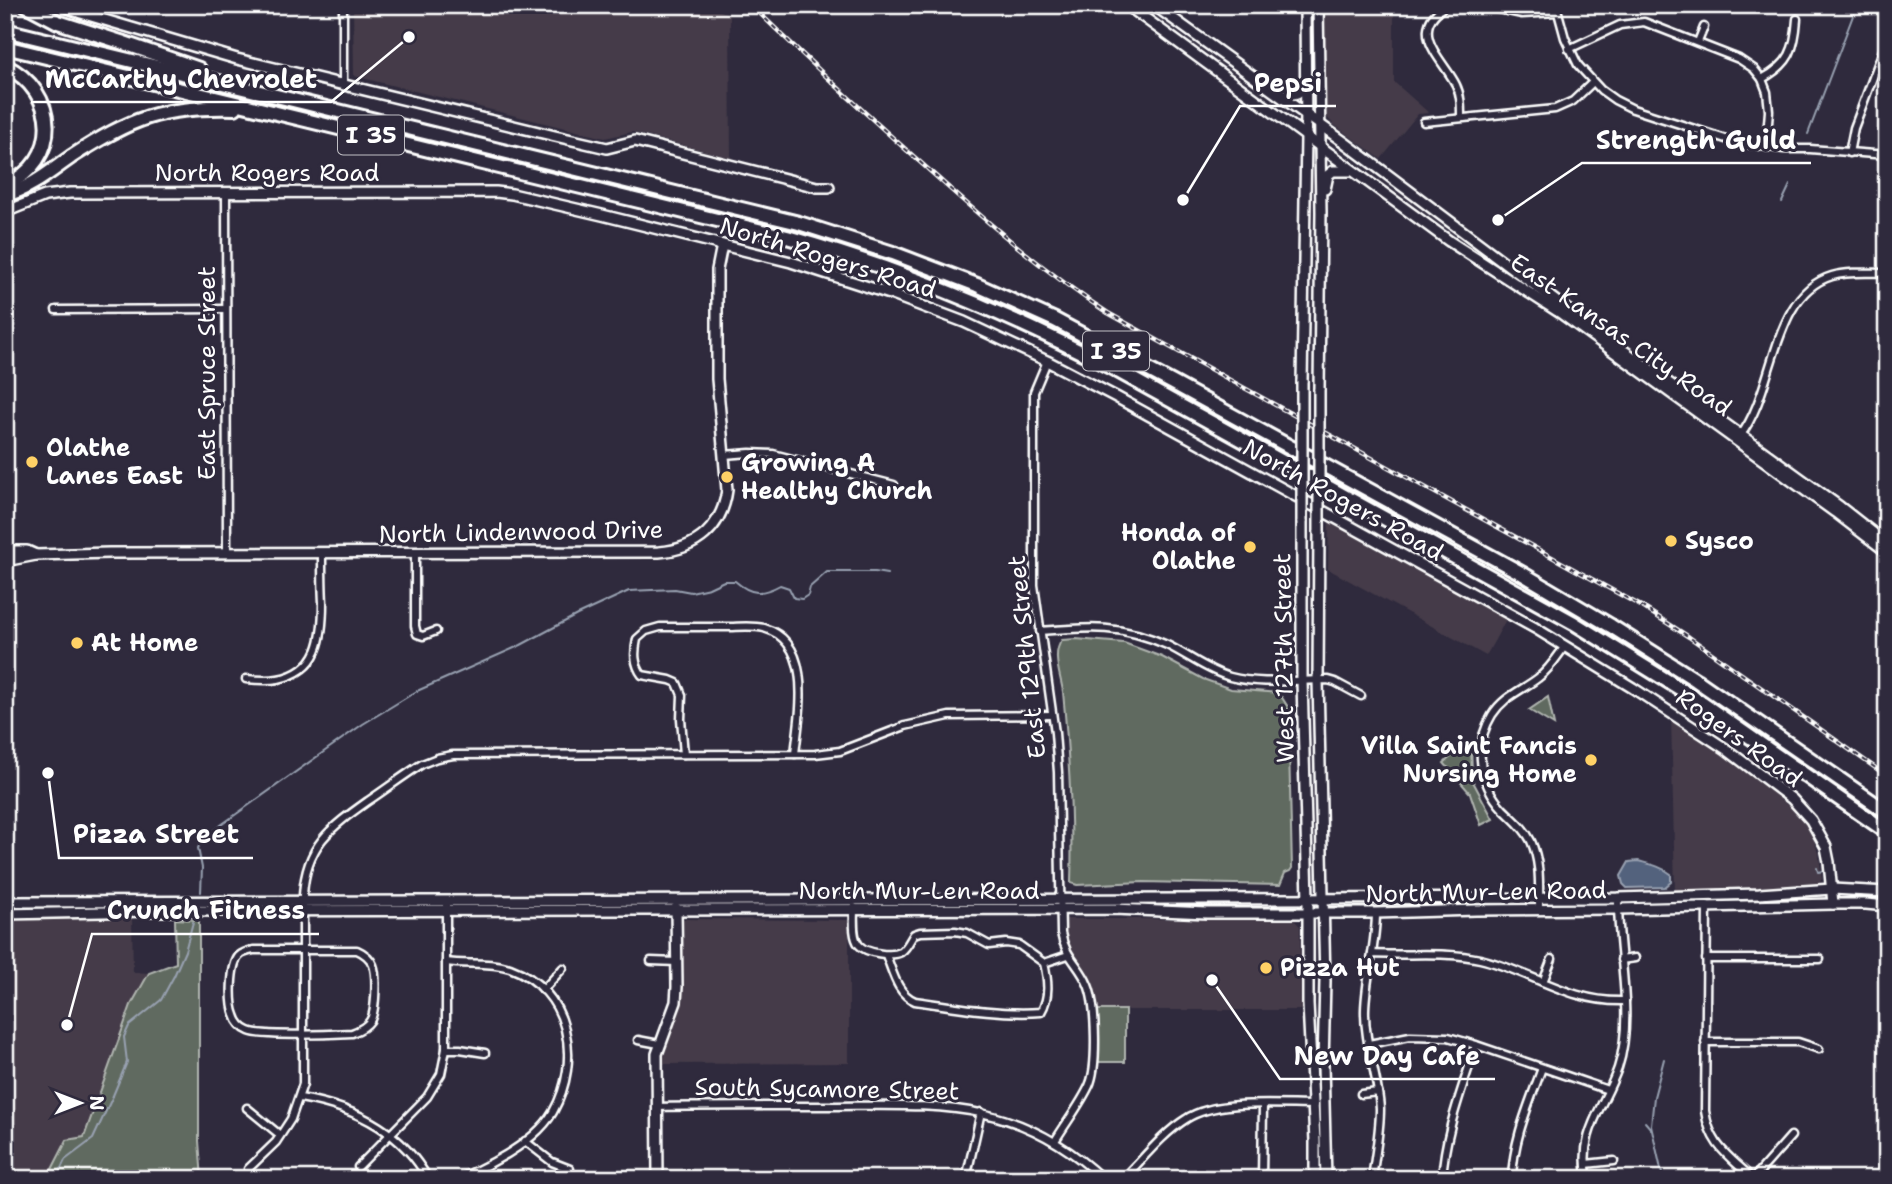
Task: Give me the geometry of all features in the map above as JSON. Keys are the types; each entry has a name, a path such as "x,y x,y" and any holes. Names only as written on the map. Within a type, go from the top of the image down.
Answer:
{"highway":[{"path":"26,5 58,22 121,41 258,91"},
{"name":"I 35","path":"5,30 799,223 914,260 1017,302 1150,370 1575,604 1707,687 1887,812"},
{"name":"I 35","path":"5,47 788,237 885,267 1006,315 1114,369 1574,623 1729,721 1887,832"},
{"path":"5,66 25,78 37,92 47,123 43,147 36,162 24,174 5,185"},
{"path":"5,195 29,186 112,132 144,118 193,108 258,108"}],"main road":[{"path":"61,5 237,59 596,146 611,147 635,141 817,187 829,187"},
{"name":"East Kansas City Road","path":"1127,5 1449,241 1562,314 1840,506 1887,544"},
{"name":"East Kansas City Road","path":"1154,5 1320,125 1887,552"},
{"name":"West 127th Street","path":"1305,5 1303,681 1308,1004 1315,1179"},
{"name":"West 127th Street","path":"1318,5 1321,148 1318,680 1324,899 1326,1179"},
{"path":"1277,94 1297,94 1306,83"},
{"path":"1321,212 1328,176 1335,170 1352,171"},
{"name":"North Rogers Road","path":"5,212 45,196 61,193 496,192 791,262 890,293 964,322 1047,361 1414,560 1565,646"},
{"name":"North Lindenwood Drive","path":"5,561 36,555 650,552 681,548 701,538 713,527 721,513 727,490 718,379 717,270 722,245"},
{"name":"North Lindenwood Drive","path":"5,551 27,551 36,555"},
{"name":"Rogers Road","path":"1565,646 1726,749 1799,804 1826,847 1833,904"},
{"name":"North Mur-Len Road","path":"5,914 676,900 854,905 1059,905 1308,899 1618,898 1794,893 1832,889 1887,892"},
{"path":"658,1179 657,1054 676,1002 676,900"},
{"name":"North Mur-Len Road","path":"5,902 304,907"},
{"name":"North Mur-Len Road","path":"1059,905 1207,913 1376,913 1833,904 1887,906"},
{"name":"North Mur-Len Road","path":"446,906 676,911 854,905"}],"street":[{"path":"343,5 343,85"},
{"path":"1447,5 1437,12 1429,37 1436,56 1457,87 1461,117"},
{"path":"1480,5 1522,14 1557,9 1569,49 1592,83 1615,100 1642,113 1727,140 1766,147 1887,155"},
{"path":"1762,79 1780,67 1791,53 1797,19"},
{"path":"1569,49 1620,25 1651,23 1745,63 1762,79 1769,102 1766,147"},
{"path":"1698,42 1704,27"},
{"path":"1849,153 1854,128 1887,40"},
{"path":"1424,122 1555,109 1573,101 1592,83"},
{"name":"East Spruce Street","path":"226,193 227,553"},
{"path":"1739,438 1754,415 1789,313 1800,297 1815,283 1833,276 1852,273 1887,274"},
{"path":"56,310 226,309"},
{"name":"East 129th Street","path":"1047,361 1034,392 1034,585 1058,772 1059,905 1062,940 1068,955"},
{"path":"724,456 773,454 894,485"},
{"path":"415,552 417,634 423,636 436,631"},
{"path":"246,679 275,680 289,676 302,668 316,652 322,631 322,553"},
{"path":"684,754 682,695 677,683 642,675 636,667 634,652 637,639 646,631 660,627 764,628 791,646 800,672 795,754"},
{"path":"1040,631 1089,627 1121,630 1169,646 1227,676 1248,681 1335,682 1361,696"},
{"path":"1539,909 1538,862 1532,844 1519,824 1494,798 1484,779 1482,739 1492,716 1507,698 1547,670 1565,646"},
{"path":"248,1169 276,1142 291,1119 300,1098 304,1069 304,883 314,850 324,836 348,816 429,760 460,755 795,754 840,751 905,726 949,716 1052,715"},
{"path":"1707,896 1704,1111 1709,1132 1723,1151 1753,1179 1791,1136"},
{"path":"1588,1179 1585,1152 1588,1134 1617,1069 1624,1044 1625,1001 1618,898"},
{"path":"854,905 857,943 861,948 886,955 904,950 914,934 920,932 956,931 967,933 989,945 1019,945 1044,963 1047,978 1046,1001 1041,1012 1031,1013 977,1010 908,999 897,982 886,955"},
{"path":"358,1167 427,1097 439,1079 446,1049 446,906"},
{"path":"1372,1179 1379,1118 1378,1092 1365,1024 1365,1007 1376,913"},
{"path":"304,950 357,950 365,954 373,964 373,1017 369,1023 352,1033 255,1033 246,1030 235,1017 233,1007 233,967 240,956 247,951 304,950"},
{"path":"1372,954 1460,956 1497,964 1586,998 1625,1001"},
{"path":"1044,963 1068,955 1087,982 1093,1000 1093,1072 1087,1089 1055,1141"},
{"path":"1621,960 1635,958"},
{"path":"1543,982 1552,959"},
{"path":"1706,959 1820,959"},
{"path":"651,961 677,962"},
{"path":"446,962 503,966 528,977 555,1005 568,1041 568,1070 553,1113 525,1141 458,1179"},
{"path":"542,989 563,968"},
{"path":"1369,1044 1409,1036 1448,1038 1608,1090"},
{"path":"638,1040 659,1044"},
{"path":"1705,1042 1798,1042 1819,1049"},
{"path":"1442,1179 1450,1124 1476,1045"},
{"path":"446,1049 485,1053"},
{"path":"1512,1179 1518,1136 1542,1068"},
{"path":"1361,1094 1378,1092"},
{"path":"300,1098 323,1102 363,1116 383,1127 404,1146 428,1179"},
{"path":"1123,1179 1172,1130 1193,1115 1214,1107 1324,1104"},
{"path":"1262,1179 1263,1105"},
{"name":"South Sycamore Street","path":"657,1107 919,1106 981,1112 1015,1123 1055,1141 1103,1179"},
{"path":"247,1108 280,1135"},
{"path":"966,1179 981,1112"},
{"path":"525,1141 552,1162 570,1169"},
{"path":"1586,1164 1614,1161"}],"shaded area":[{"path":"353,5 708,5 730,15 731,158 632,132 605,138 354,76"},
{"path":"1322,5 1394,5 1394,82 1429,113 1418,114 1381,159 1326,116"},
{"path":"1329,518 1508,616 1486,656 1328,569"},
{"path":"1062,640 1124,643 1162,657 1203,679 1231,689 1279,693 1288,707 1292,868 1285,873 1280,885 1071,883 1069,763 1057,652"},
{"path":"1548,697 1554,725 1529,710"},
{"path":"1671,717 1724,752 1803,820 1819,856 1822,879 1817,886 1675,892"},
{"path":"1467,742 1471,746 1470,776 1493,819 1481,825 1470,793 1444,763"},
{"path":"132,916 133,972 149,973 131,1005 84,1138 67,1140 47,1179 5,1179 5,920"},
{"path":"175,919 199,920 199,1141 202,1179 47,1179 67,1140 84,1137 131,1005 149,973 176,963"},
{"path":"683,919 849,920 849,1063 662,1064 667,1040 680,1005"},
{"path":"1063,919 1293,919 1300,926 1301,1010 1098,1010 1095,992 1086,970 1070,951"},
{"path":"1098,1010 1125,1010 1125,1062 1098,1062"}],"water":[{"path":"1638,861 1667,871 1671,874 1671,882 1665,887 1627,888 1621,876 1629,862"}],"waterway":[{"path":"1808,134 1857,5"},
{"path":"1782,202 1790,185"},
{"path":"201,892 202,868 198,848 204,837 363,724 417,691 521,645 577,615 629,591 675,589 691,592 724,581 735,581 746,589 757,592 768,591 780,585 789,588 794,598 802,599 808,595 810,587 827,572 887,574"},
{"path":"1817,868 1818,872 1824,871"},
{"path":"56,1179 65,1160 93,1139 127,1062 124,1037 129,1026 161,1000 185,951 193,922"},
{"path":"1664,1059 1654,1097 1651,1125 1665,1179"},
{"path":"1645,1122 1651,1129"}],"railway":[{"path":"751,5 965,202 1034,260 1108,313 1641,606 1887,776"}],"place":[{"name":"McCarthy Chevrolet","path":"409,37"},
{"name":"Pepsi","path":"1183,200"},
{"name":"Strength Guild","path":"1498,220"},
{"name":"Olathe Lanes East","path":"32,462"},
{"name":"Growing A Healthy Church","path":"727,477"},
{"name":"Sysco","path":"1671,541"},
{"name":"Honda of Olathe","path":"1250,547"},
{"name":"At Home","path":"77,643"},
{"name":"Villa Saint Fancis Nursing Home","path":"1591,760"},
{"name":"Pizza Street","path":"48,773"},
{"name":"Pizza Hut","path":"1266,968"},
{"name":"New Day Cafe","path":"1212,980"},
{"name":"Crunch Fitness","path":"67,1025"}]}
